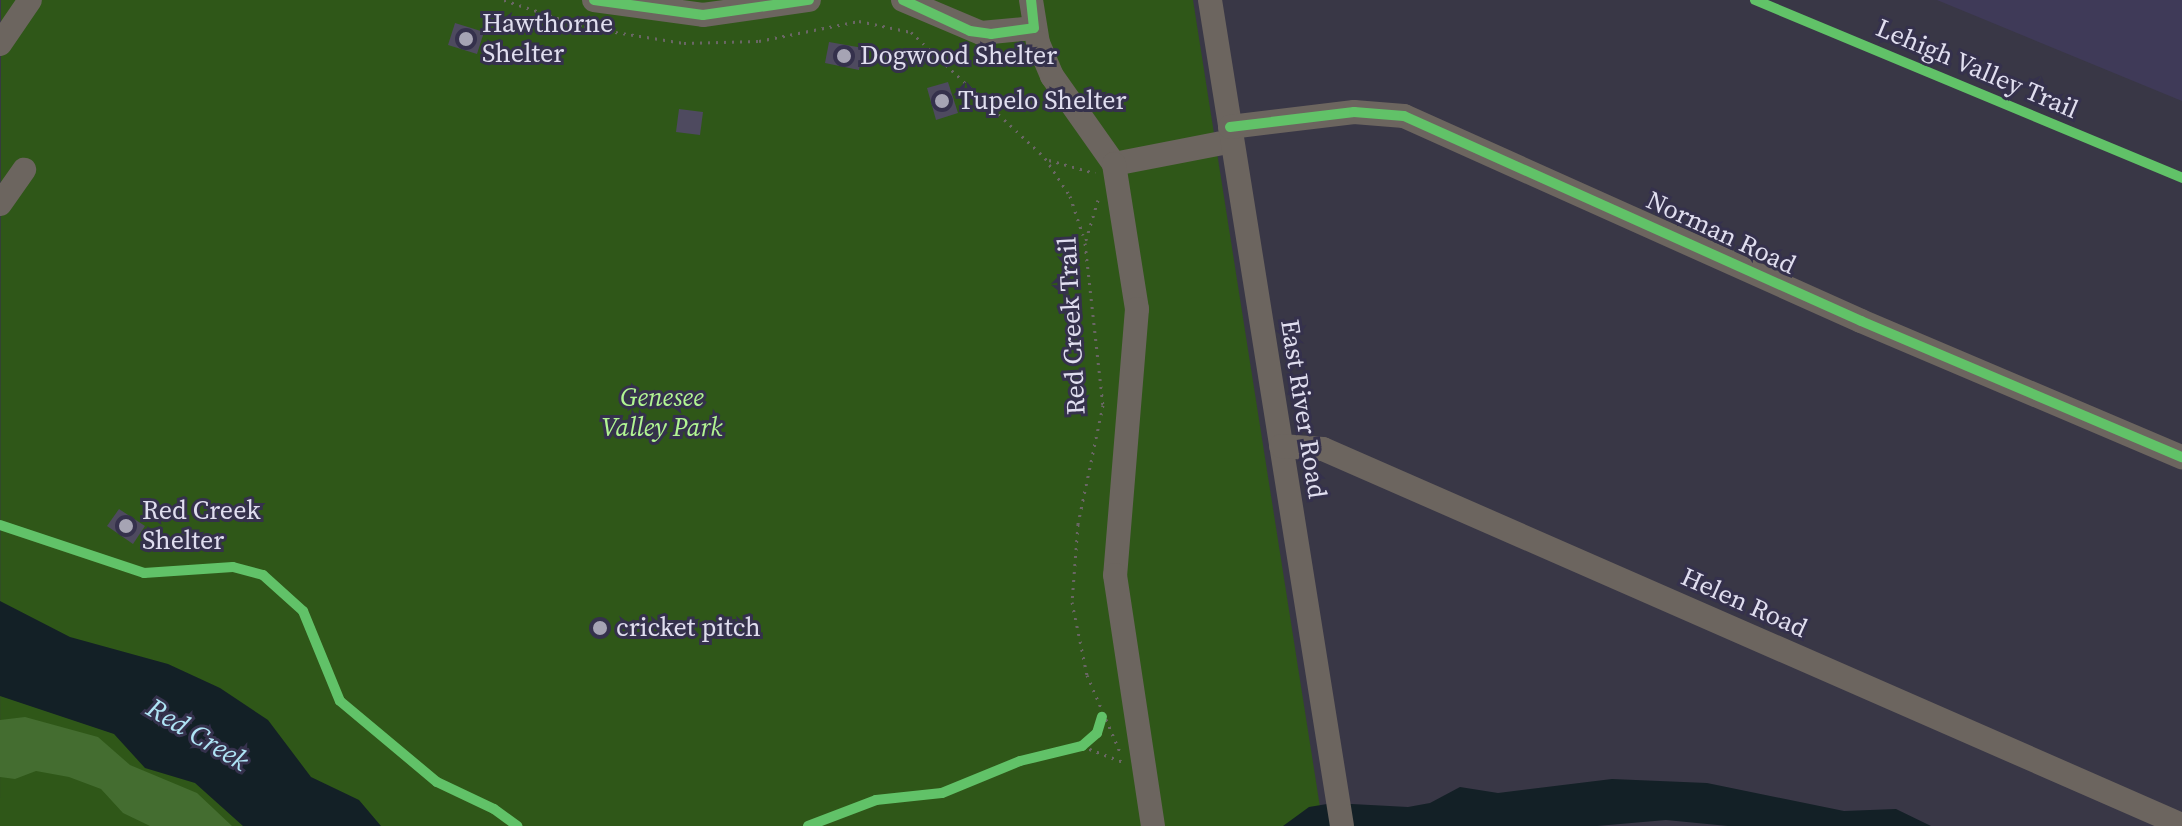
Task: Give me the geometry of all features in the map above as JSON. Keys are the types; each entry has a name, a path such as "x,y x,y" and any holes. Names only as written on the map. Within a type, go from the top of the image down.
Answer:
{"street":[{"path":"0,44 30,0"},
{"path":"594,0 686,15 809,0"},
{"path":"903,0 981,33 1034,28"},
{"path":"1031,0 1034,28 1061,93 1115,172 1137,309 1115,575 1153,826"},
{"name":"East River Road","path":"1210,0 1342,826"},
{"name":"Norman Road","path":"1115,172 1231,134 1354,112 1404,116 1861,321 2182,457"},
{"path":"0,204 24,170"},
{"name":"Helen Road","path":"1281,446 1323,449 2182,825"}],"path":[{"path":"504,0 584,27 684,43 759,41 859,21 887,24 931,46 1045,158 1077,210 1085,243"},
{"path":"1045,158 1115,172"},
{"path":"1070,748 1082,746 1097,733 1102,717"}],"shaded area":[{"path":"1937,0 2182,0 2182,101"}],"green space":[{"name":"Genesee Valley Park","path":"1,0 1193,0 1323,826 0,826"},
{"path":"25,717 98,737 130,765 197,793 232,826 150,826 123,813 101,789 69,777 36,771 15,779 0,777 0,720"}],"water":[{"name":"Red Creek","path":"0,601 70,637 168,664 220,688 268,720 311,777 359,800 381,826 243,826 195,783 145,768 114,734 0,696"},
{"path":"1612,779 1707,783 1844,811 1896,809 1931,826 1728,826 1666,820 1597,826 1283,826 1309,807 1333,803 1408,807 1430,803 1460,787 1498,793"}],"building":[{"name":"Hawthorne Shelter","path":"455,23 484,32 477,54 448,45"},
{"name":"Dogwood Shelter","path":"829,42 863,48 859,70 825,63"},
{"name":"Tupelo Shelter","path":"948,82 958,113 936,120 927,88"},
{"path":"679,109 703,112 700,135 676,132"},
{"name":"Red Creek Shelter","path":"119,509 145,526 133,544 107,526"}],"cycle path":[{"path":"594,0 703,15 809,0"},
{"path":"903,0 970,31 991,34 1034,28 1031,0"},
{"name":"Lehigh Valley Trail","path":"1755,0 2182,178"},
{"path":"1230,127 1354,112 1404,116 1861,321 2182,457"},
{"path":"0,525 144,573 233,567 263,575 303,611 340,701 437,782 494,809 517,826"},
{"path":"808,826 876,800 942,793 1020,761 1082,746 1097,733 1102,717"}],"place":[{"name":"Hawthorne Shelter","path":"466,39"},
{"name":"Dogwood Shelter","path":"844,56"},
{"name":"Tupelo Shelter","path":"942,101"},
{"name":"Red Creek Shelter","path":"126,526"},
{"name":"cricket pitch","path":"600,628"}]}
